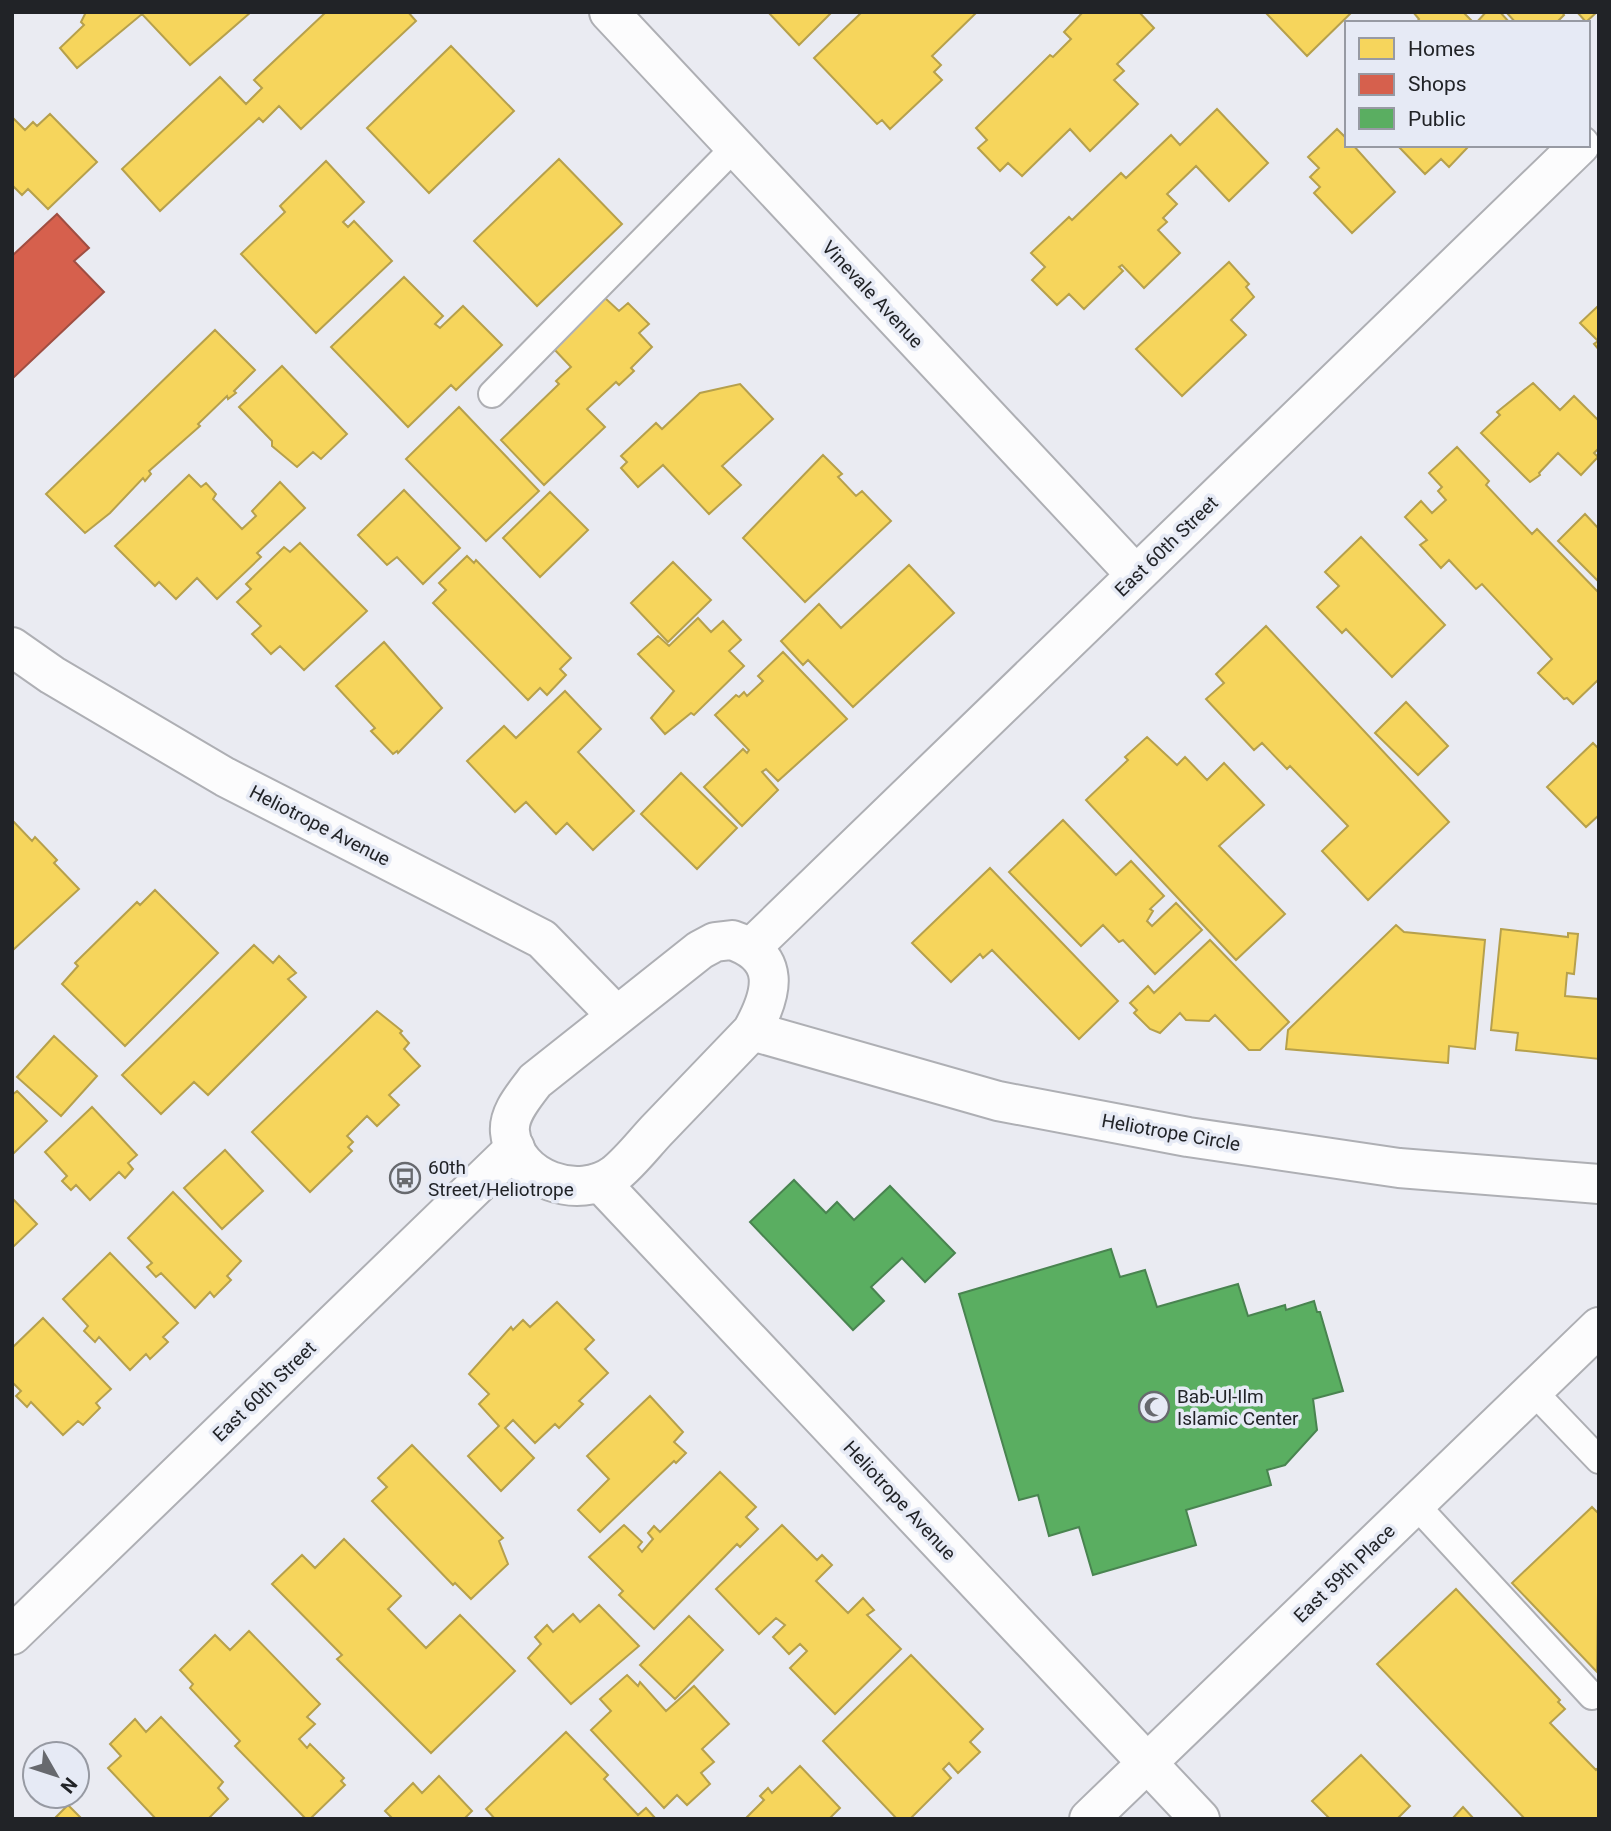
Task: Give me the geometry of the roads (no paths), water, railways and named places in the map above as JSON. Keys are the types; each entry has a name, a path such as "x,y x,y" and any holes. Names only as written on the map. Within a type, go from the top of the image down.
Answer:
{"street":[{"name":"Vinevale Avenue","path":"609,12 1136,575"},
{"name":"East 60th Street","path":"752,947 1578,147"},
{"name":"Heliotrope Avenue","path":"12,647 52,675 225,777 542,939 617,1016"},
{"path":"733,940 752,947 767,966 769,981 768,1003 752,1031 615,1174 600,1182 581,1187 558,1185 535,1172 515,1148 510,1130 517,1105 535,1080 700,950 715,942 733,940"},
{"name":"Heliotrope Circle","path":"752,1031 998,1101 1188,1137 1399,1168 1599,1184"},
{"name":"East 60th Street","path":"12,1635 515,1148"},
{"name":"Heliotrope Avenue","path":"600,1182 1200,1819"},
{"name":"East 59th Place","path":"1089,1819 1599,1327"}],"lane":[{"path":"492,394 735,147"},
{"path":"1533,1391 1599,1460"},
{"path":"1415,1504 1592,1696"}],"place":[{"name":"60th Street/Heliotrope","path":"405,1178"},
{"name":"Bab-Ul-Ilm Islamic Center","path":"1154,1407"}]}
